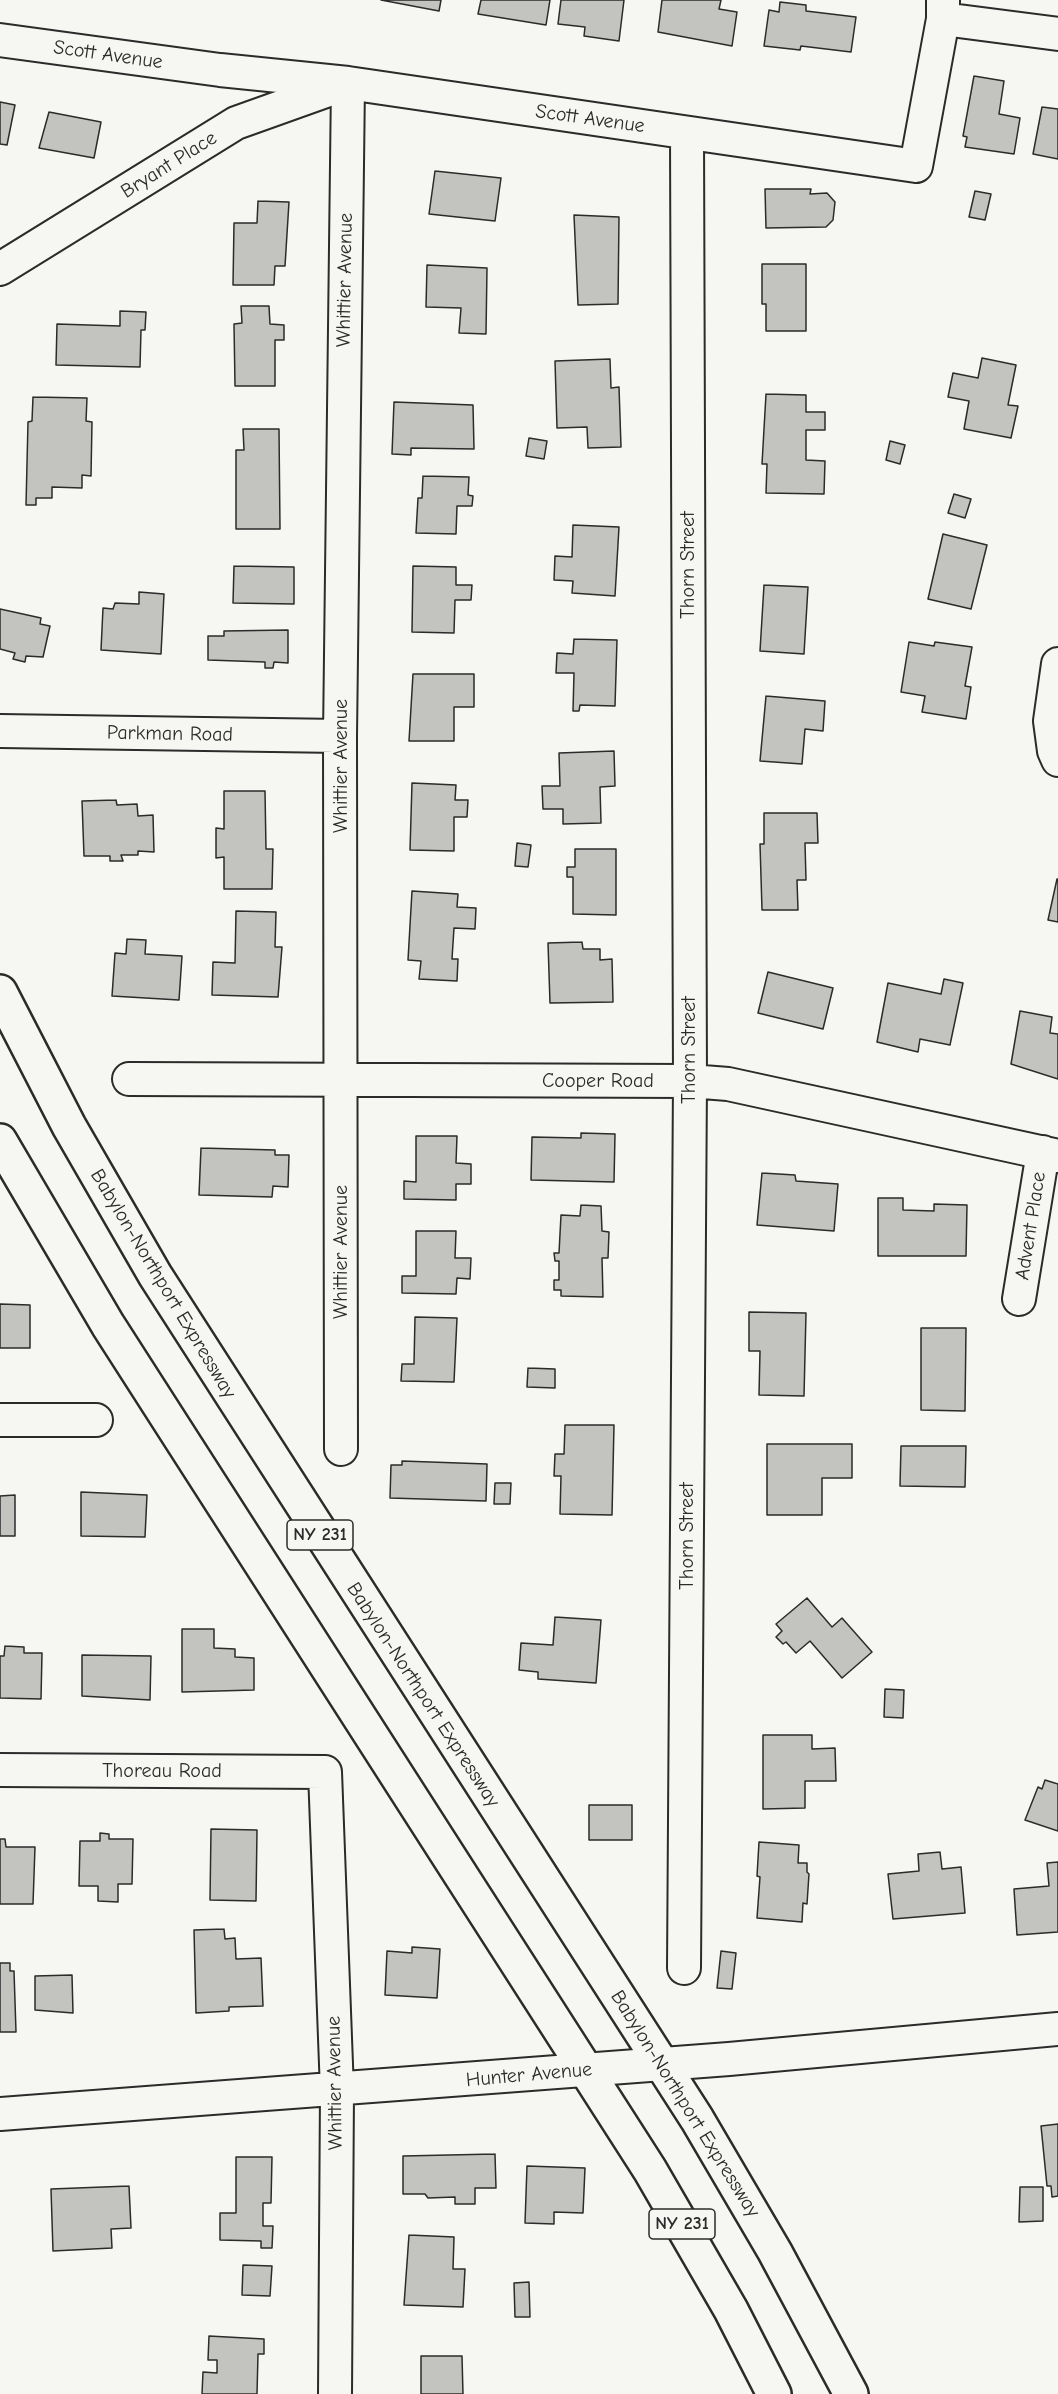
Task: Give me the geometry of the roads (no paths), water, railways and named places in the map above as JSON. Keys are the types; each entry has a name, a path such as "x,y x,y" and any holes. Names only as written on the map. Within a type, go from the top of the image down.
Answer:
{"main road":[{"name":"Babylon-Northport Expressway","path":"0,992 69,1126 155,1275 697,2119 775,2252 851,2394"},
{"name":"NY 231","path":"0,1141 108,1325 587,2070 668,2200 731,2310 774,2394"}],"street":[{"name":"Scott Avenue","path":"0,40 220,70 348,83 916,166 943,9 1058,34"},
{"name":"Bryant Place","path":"0,269 236,123 348,83"},
{"name":"Whittier Avenue","path":"341,1449 340,736 348,83"},
{"name":"Thorn Street","path":"684,1968 690,1081 687,133"},
{"path":"1058,664 1050,721 1054,751 1058,760"},
{"name":"Parkman Road","path":"0,731 340,736"},
{"name":"Cooper Road","path":"129,1079 690,1081 728,1084 1050,1154"},
{"name":"Advent Place","path":"1019,1299 1050,1154"},
{"path":"0,1420 96,1420"},
{"name":"Thoreau Road","path":"0,1770 325,1772"},
{"name":"Whittier Avenue","path":"325,1772 337,2091 335,2394"},
{"name":"Hunter Avenue","path":"0,2114 337,2091 661,2065 1058,2029"}]}
